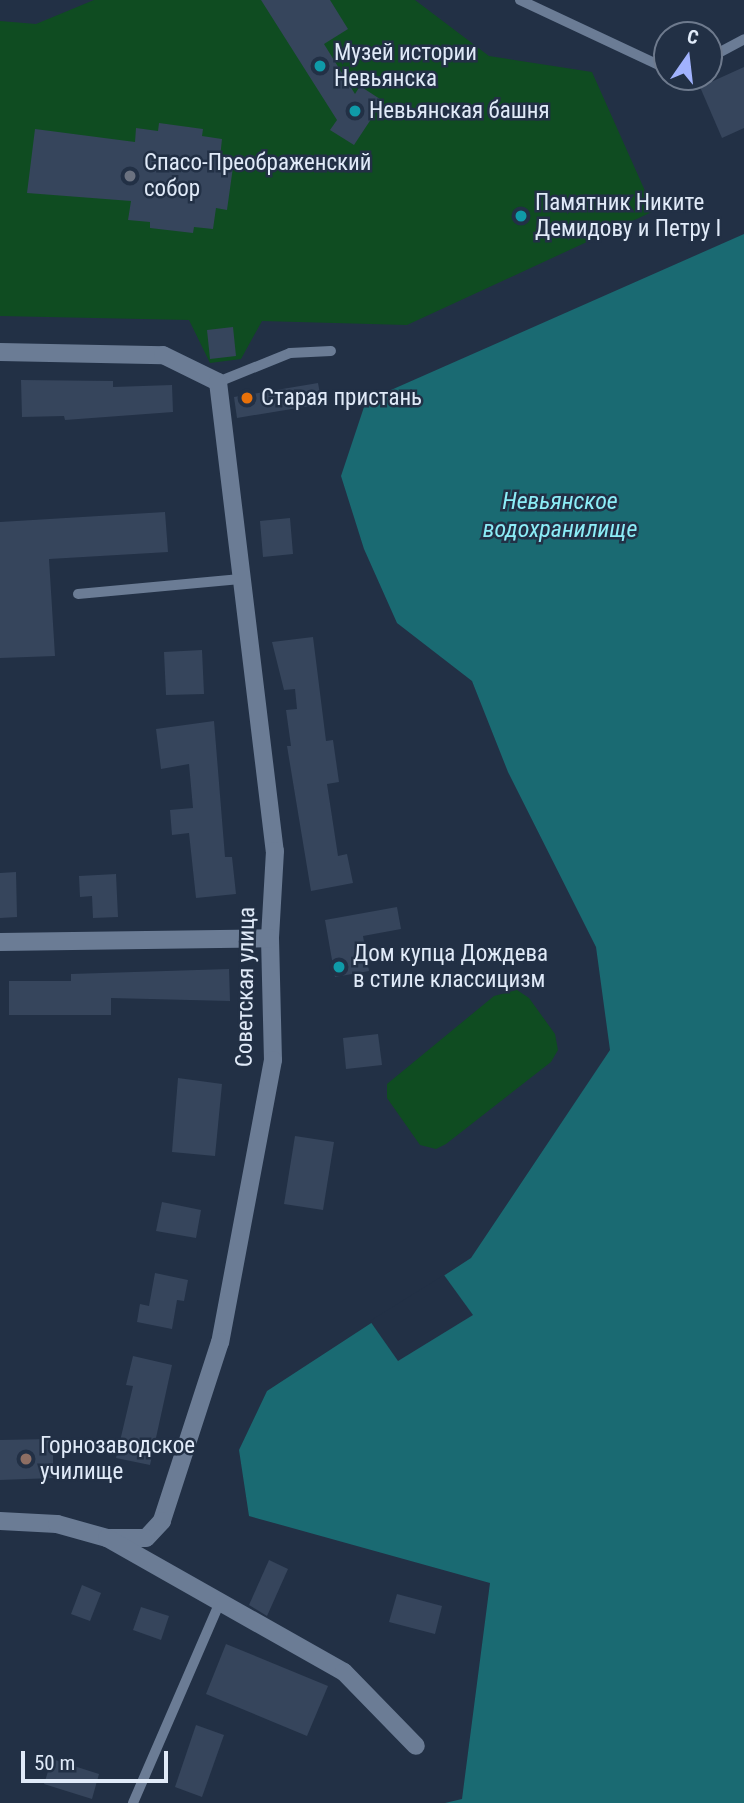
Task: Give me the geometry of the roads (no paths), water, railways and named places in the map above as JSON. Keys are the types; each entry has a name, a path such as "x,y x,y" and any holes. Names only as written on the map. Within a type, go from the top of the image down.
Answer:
{"street":[{"path":"0,352 163,355 218,382"},
{"name":"Советская улица","path":"107,1538 145,1538 162,1521 220,1342 273,1060 270,938 275,850 218,382"},
{"path":"0,942 270,938"},
{"path":"0,1521 57,1524 107,1538 344,1672 416,1746"}],"lane":[{"path":"520,0 653,62"},
{"path":"723,50 744,39"},
{"path":"218,382 290,353 331,351"},
{"path":"78,594 240,579"},
{"path":"133,1803 220,1602"}],"water":[{"name":"Невьянское водохранилище","path":"744,234 744,1803 445,1803 462,1799 490,1583 249,1516 239,1450 267,1391 471,1258 610,1050 596,947 508,772 472,681 397,623 364,549 341,476 366,401"}],"place":[{"name":"Музей истории Невьянска","path":"320,66"},
{"name":"Невьянская башня","path":"355,111"},
{"name":"Спасо-Преображенский собор","path":"130,176"},
{"name":"Памятник Никите Демидову и Петру I","path":"521,216"},
{"name":"Старая пристань","path":"247,398"},
{"name":"Дом купца Дождева в стиле классицизм","path":"339,967"},
{"name":"Горнозаводское училище","path":"26,1459"}]}
